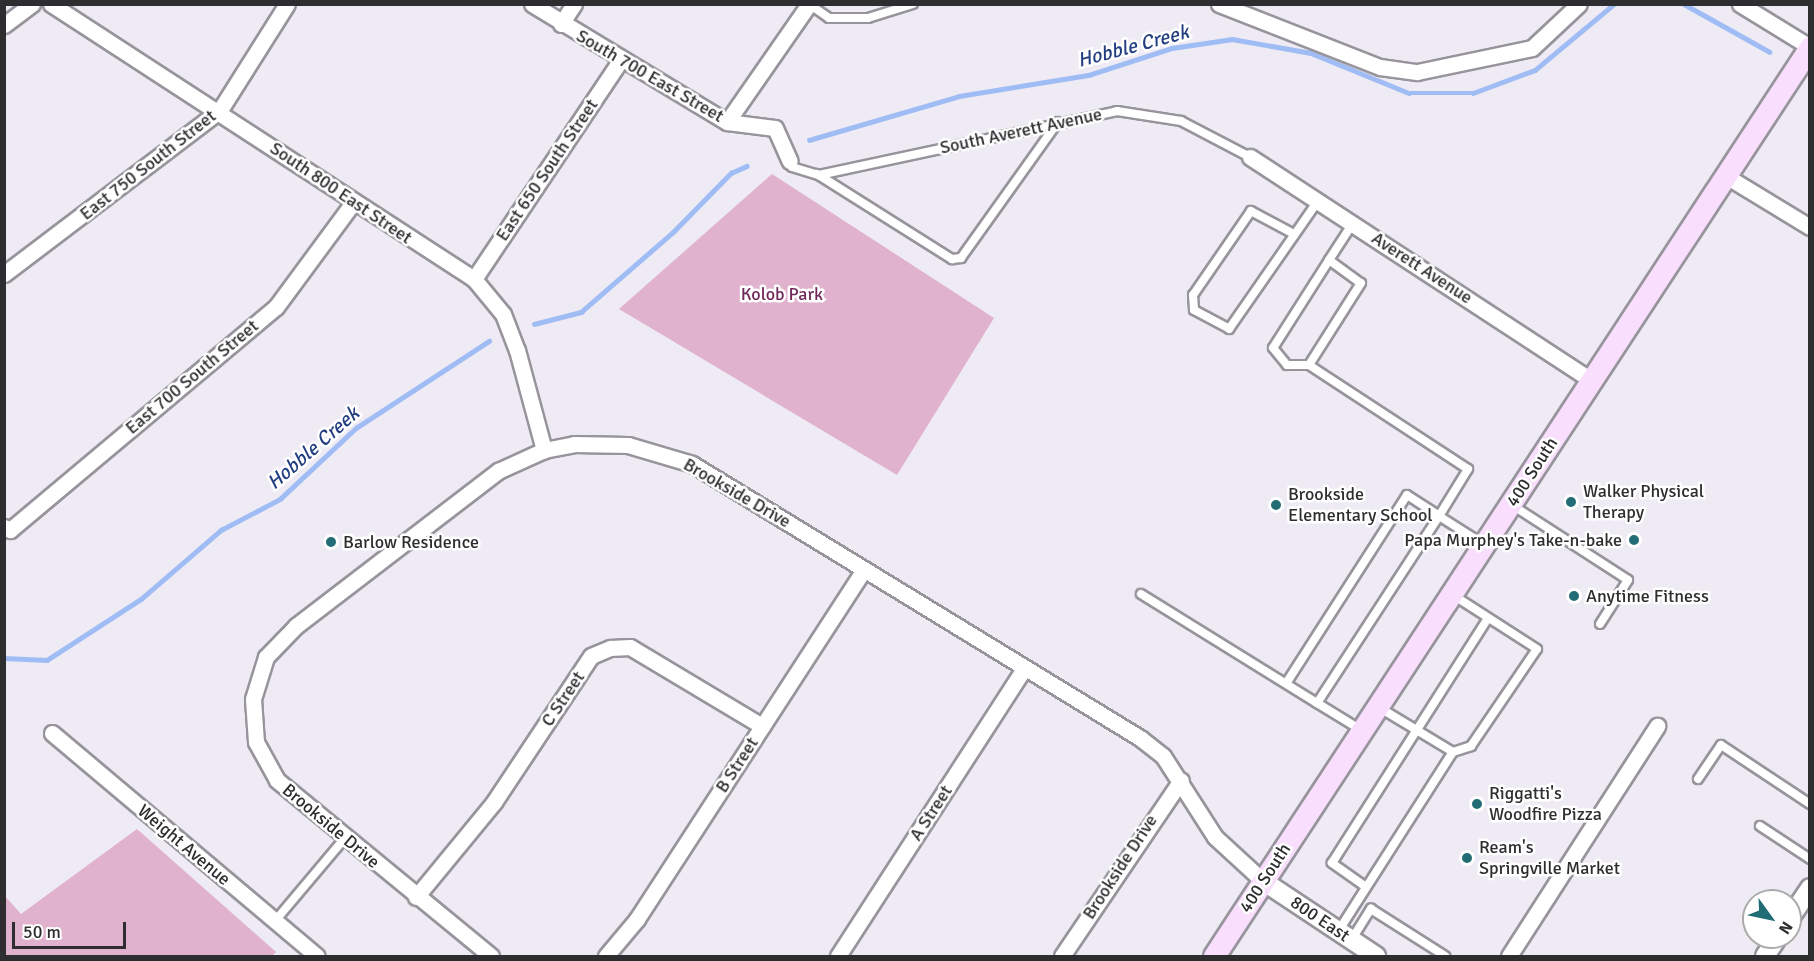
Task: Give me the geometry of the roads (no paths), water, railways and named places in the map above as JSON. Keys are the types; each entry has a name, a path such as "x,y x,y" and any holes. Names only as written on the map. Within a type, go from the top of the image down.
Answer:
{"main road":[{"name":"400 South","path":"1214,957 1809,47"}],"street":[{"path":"4,25 32,4"},
{"name":"South 800 East Street","path":"51,4 220,110 352,204 474,279 503,314 514,341 544,450"},
{"name":"East 750 South Street","path":"4,274 220,110 287,4"},
{"name":"South 700 East Street","path":"532,4 620,61 727,122 775,128 790,161"},
{"path":"561,24 574,4"},
{"path":"727,122 809,4"},
{"path":"1219,4 1380,67 1417,72 1532,48 1579,4"},
{"path":"1740,4 1809,47"},
{"name":"East 650 South Street","path":"474,279 620,61"},
{"name":"Averett Avenue","path":"1250,157 1592,381"},
{"path":"1726,176 1809,228"},
{"name":"East 700 South Street","path":"7,528 276,307 352,204"},
{"name":"Brookside Drive","path":"491,957 287,790 261,755 251,713 266,657 291,631 487,478 544,450 618,444 676,458 864,569 1140,738 1181,780 1215,837 1263,881"},
{"name":"B Street","path":"606,957 637,920 864,569"},
{"name":"C Street","path":"416,897 494,802 591,656 610,648 630,648 762,726"},
{"name":"A Street","path":"838,957 1024,669"},
{"path":"1509,957 1657,726"},
{"name":"Weight Avenue","path":"51,734 317,957"},
{"name":"Brookside Drive","path":"1062,957 1181,780"},
{"name":"800 East","path":"1263,881 1376,957"}],"lane":[{"path":"809,4 829,18 868,18 913,4"},
{"name":"South Averett Avenue","path":"817,174 1117,111 1160,115 1250,157"},
{"path":"790,161 792,167 817,174 952,259 962,258 970,253 1058,122"},
{"path":"1294,234 1251,211 1193,295 1194,309 1229,329 1318,201"},
{"path":"1317,703 1468,470 1309,365 1287,365 1273,348 1353,223"},
{"path":"1309,365 1361,283 1329,260"},
{"path":"1287,682 1407,495 1485,544"},
{"path":"1511,504 1628,580 1600,624"},
{"path":"1141,594 1287,682 1362,731"},
{"path":"1345,936 1366,887 1453,752 1471,746 1537,649 1452,595"},
{"path":"1366,887 1332,863 1488,618"},
{"path":"1378,706 1453,752"},
{"path":"1698,780 1721,745 1809,804"},
{"path":"1760,826 1809,859"},
{"path":"274,921 345,838"},
{"path":"1345,936 1371,909 1445,957"}],"waterway":[{"name":"Hobble Creek","path":"809,140 959,96 1089,75 1172,48 1232,39 1311,53 1409,93 1473,93 1535,70 1614,4"},
{"name":"Hobble Creek","path":"1684,4 1770,52"},
{"name":"Hobble Creek","path":"534,324 581,312 673,232 731,173 747,166"},
{"name":"Hobble Creek","path":"4,658 47,660 141,599 221,530 280,499 356,428 489,341"}],"place":[{"name":"Walker Physical Therapy","path":"1571,502"},
{"name":"Brookside Elementary School","path":"1276,505"},
{"name":"Papa Murphey's Take-n-bake","path":"1634,540"},
{"name":"Barlow Residence","path":"331,542"},
{"name":"Anytime Fitness","path":"1574,596"},
{"name":"Riggatti's Woodfire Pizza","path":"1477,804"},
{"name":"Ream's Springville Market","path":"1467,858"}],"park label":[{"name":"Kolob Park","path":"782,294"}]}
